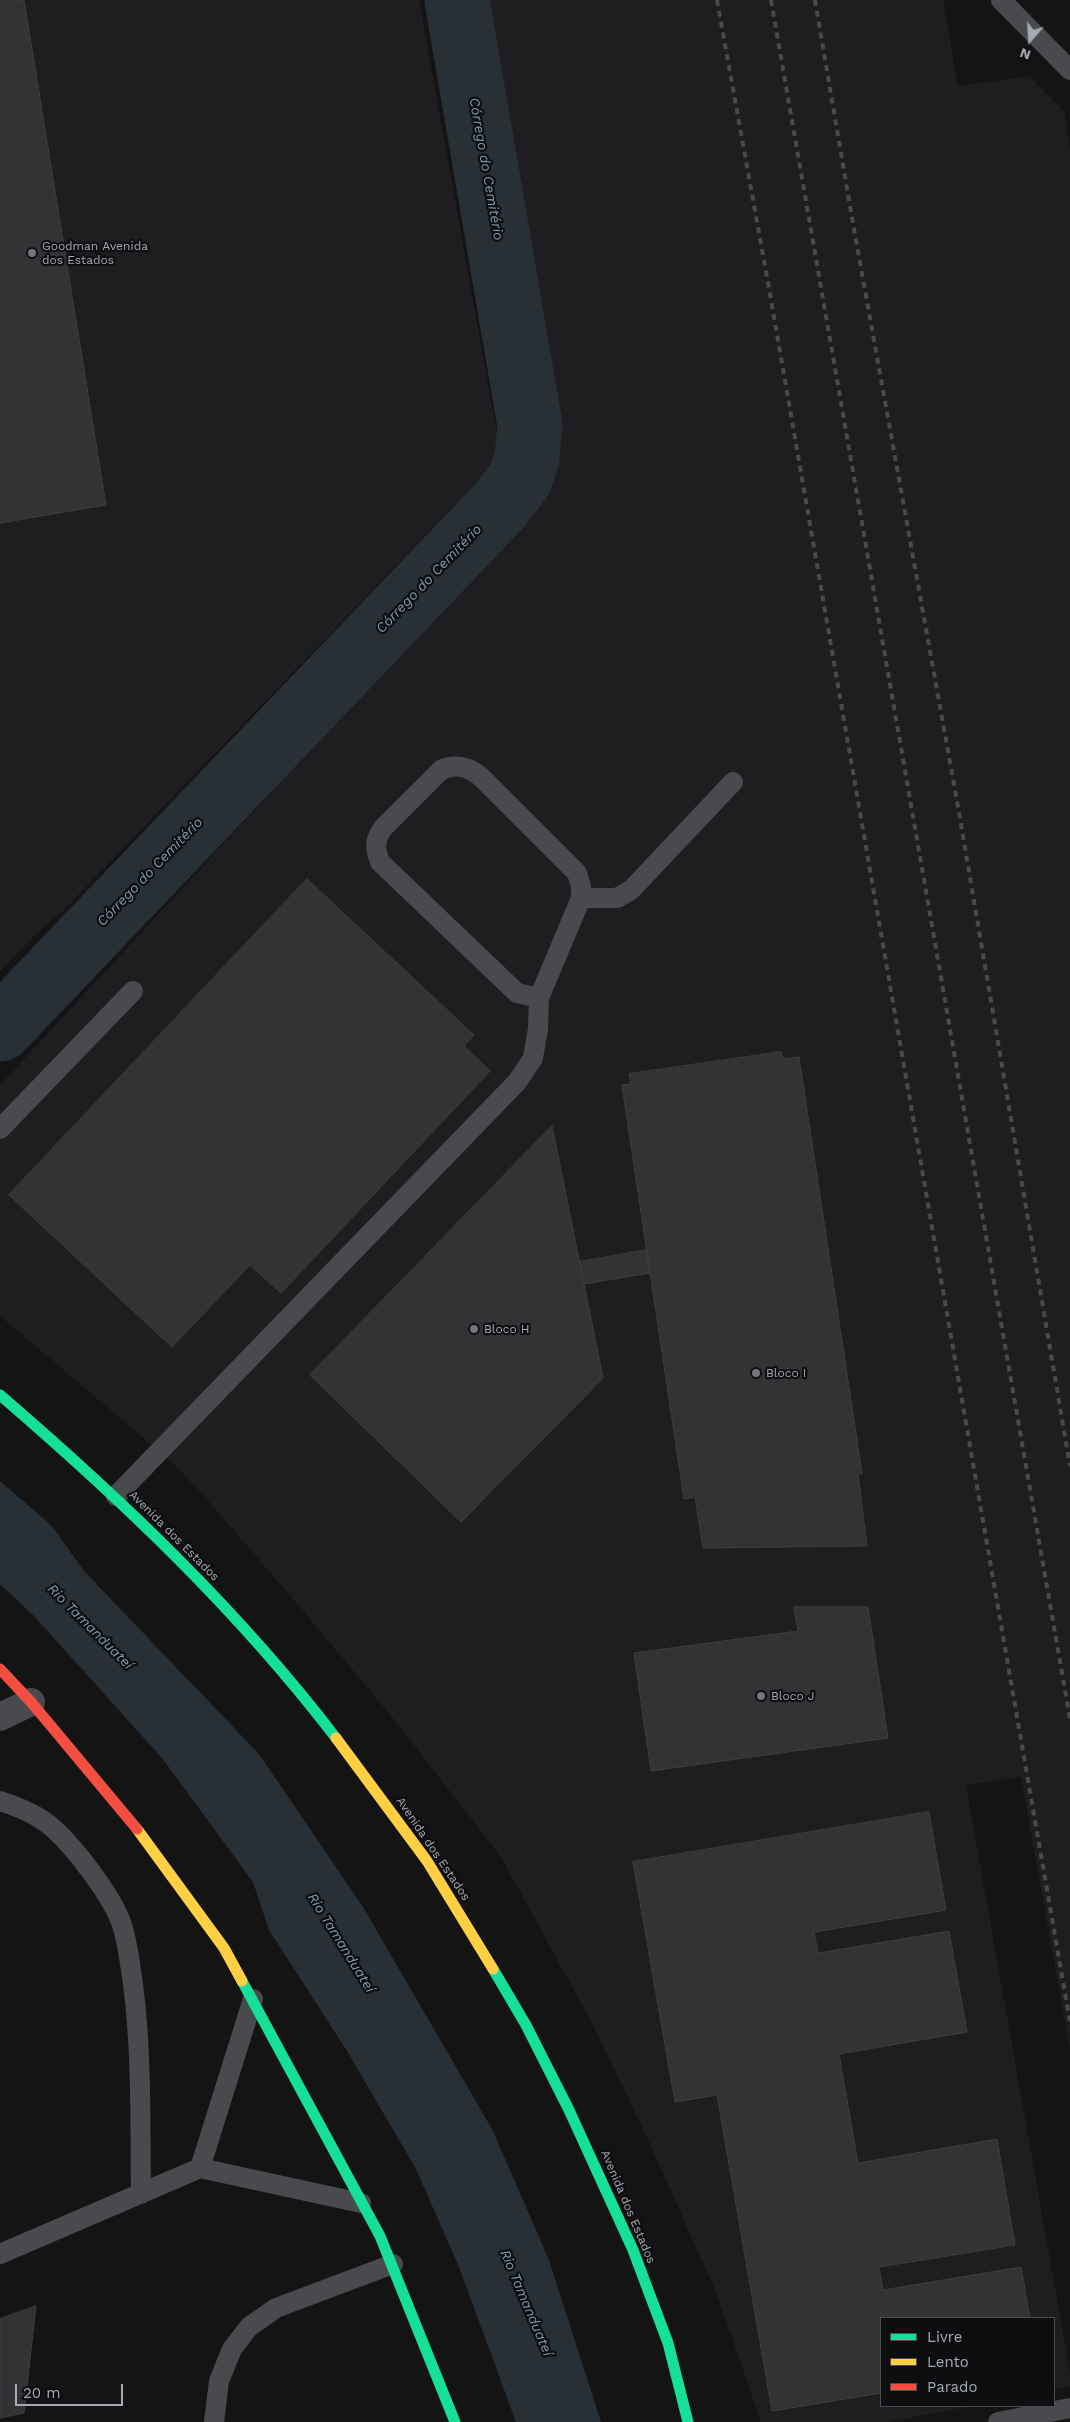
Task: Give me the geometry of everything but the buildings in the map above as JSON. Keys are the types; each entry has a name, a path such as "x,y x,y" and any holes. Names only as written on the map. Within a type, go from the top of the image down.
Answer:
{"highway":[{"name":"Avenida dos Estados","path":"0,1396 116,1496 189,1568 258,1643 324,1721 385,1802 453,1902 546,2062 591,2154 631,2247 667,2342 688,2422"},
{"path":"0,1669 31,1702 131,1821 224,1948 380,2236 393,2264 455,2422"}],"street":[{"path":"0,1717 31,1702"}],"lane":[{"path":"1001,0 1070,70"},
{"path":"116,1496 527,1071 534,1058 537,1044 539,998 581,898 581,886 577,873 481,777 467,767 450,766 441,770 383,828 377,837 375,845 380,862 517,993 539,998"},
{"path":"581,898 616,898 631,890 733,782"},
{"path":"0,1129 133,991"},
{"path":"0,1801 19,1807 54,1828 111,1902 122,1924 129,1955 138,2025 141,2194"},
{"path":"200,2168 253,1999"},
{"path":"0,2254 200,2168 361,2203"},
{"path":"214,2422 219,2381 232,2349 249,2327 276,2308 393,2264"},
{"path":"998,2422 1070,2408"}],"shaded area":[{"path":"0,0 419,0 499,445 492,466 65,909 33,937 0,971"},
{"path":"487,0 943,0 958,86 1029,76 1065,112 1070,151 1070,2050 1021,1777 966,1785 1070,2372 1070,2386 1055,2389 1055,2317 880,2317 880,2407 965,2407 888,2422 761,2422 717,2295 650,2144 593,2025 501,1857 392,1717 300,1607 175,1465 0,1316 0,1085 529,514 549,485 554,437 549,343"}],"water":[{"name":"Rio Tamanduateí","path":"0,1481 52,1526 84,1571 259,1754 363,1907 492,2129 549,2260 601,2422 516,2422 459,2267 416,2169 347,2051 269,1930 253,1882 162,1758 35,1617 0,1584"}],"waterway":[{"name":"Córrego do Cemitério","path":"0,1029 500,505 520,479 527,458 530,425 457,0"}],"railway":[{"path":"717,0 770,294 1070,2022"},
{"path":"771,0 1070,1719"},
{"path":"815,0 852,218 957,801 1070,1466"}],"traffic: fast":[{"path":"0,1395 90,1475 177,1558 259,1645 336,1738"},
{"path":"493,1969 526,2025 569,2110 633,2250 668,2343 688,2422"},
{"path":"242,1981 380,2236 455,2422"}],"traffic: slow":[{"path":"336,1738 427,1861 493,1969"},
{"path":"137,1829 224,1948 242,1981"}],"traffic: jam":[{"path":"0,1669 31,1702 137,1829"}],"place":[{"name":"Goodman Avenida dos Estados","path":"32,253"},
{"name":"Bloco H","path":"474,1329"},
{"name":"Bloco I","path":"756,1373"},
{"name":"Bloco J","path":"761,1696"}]}
